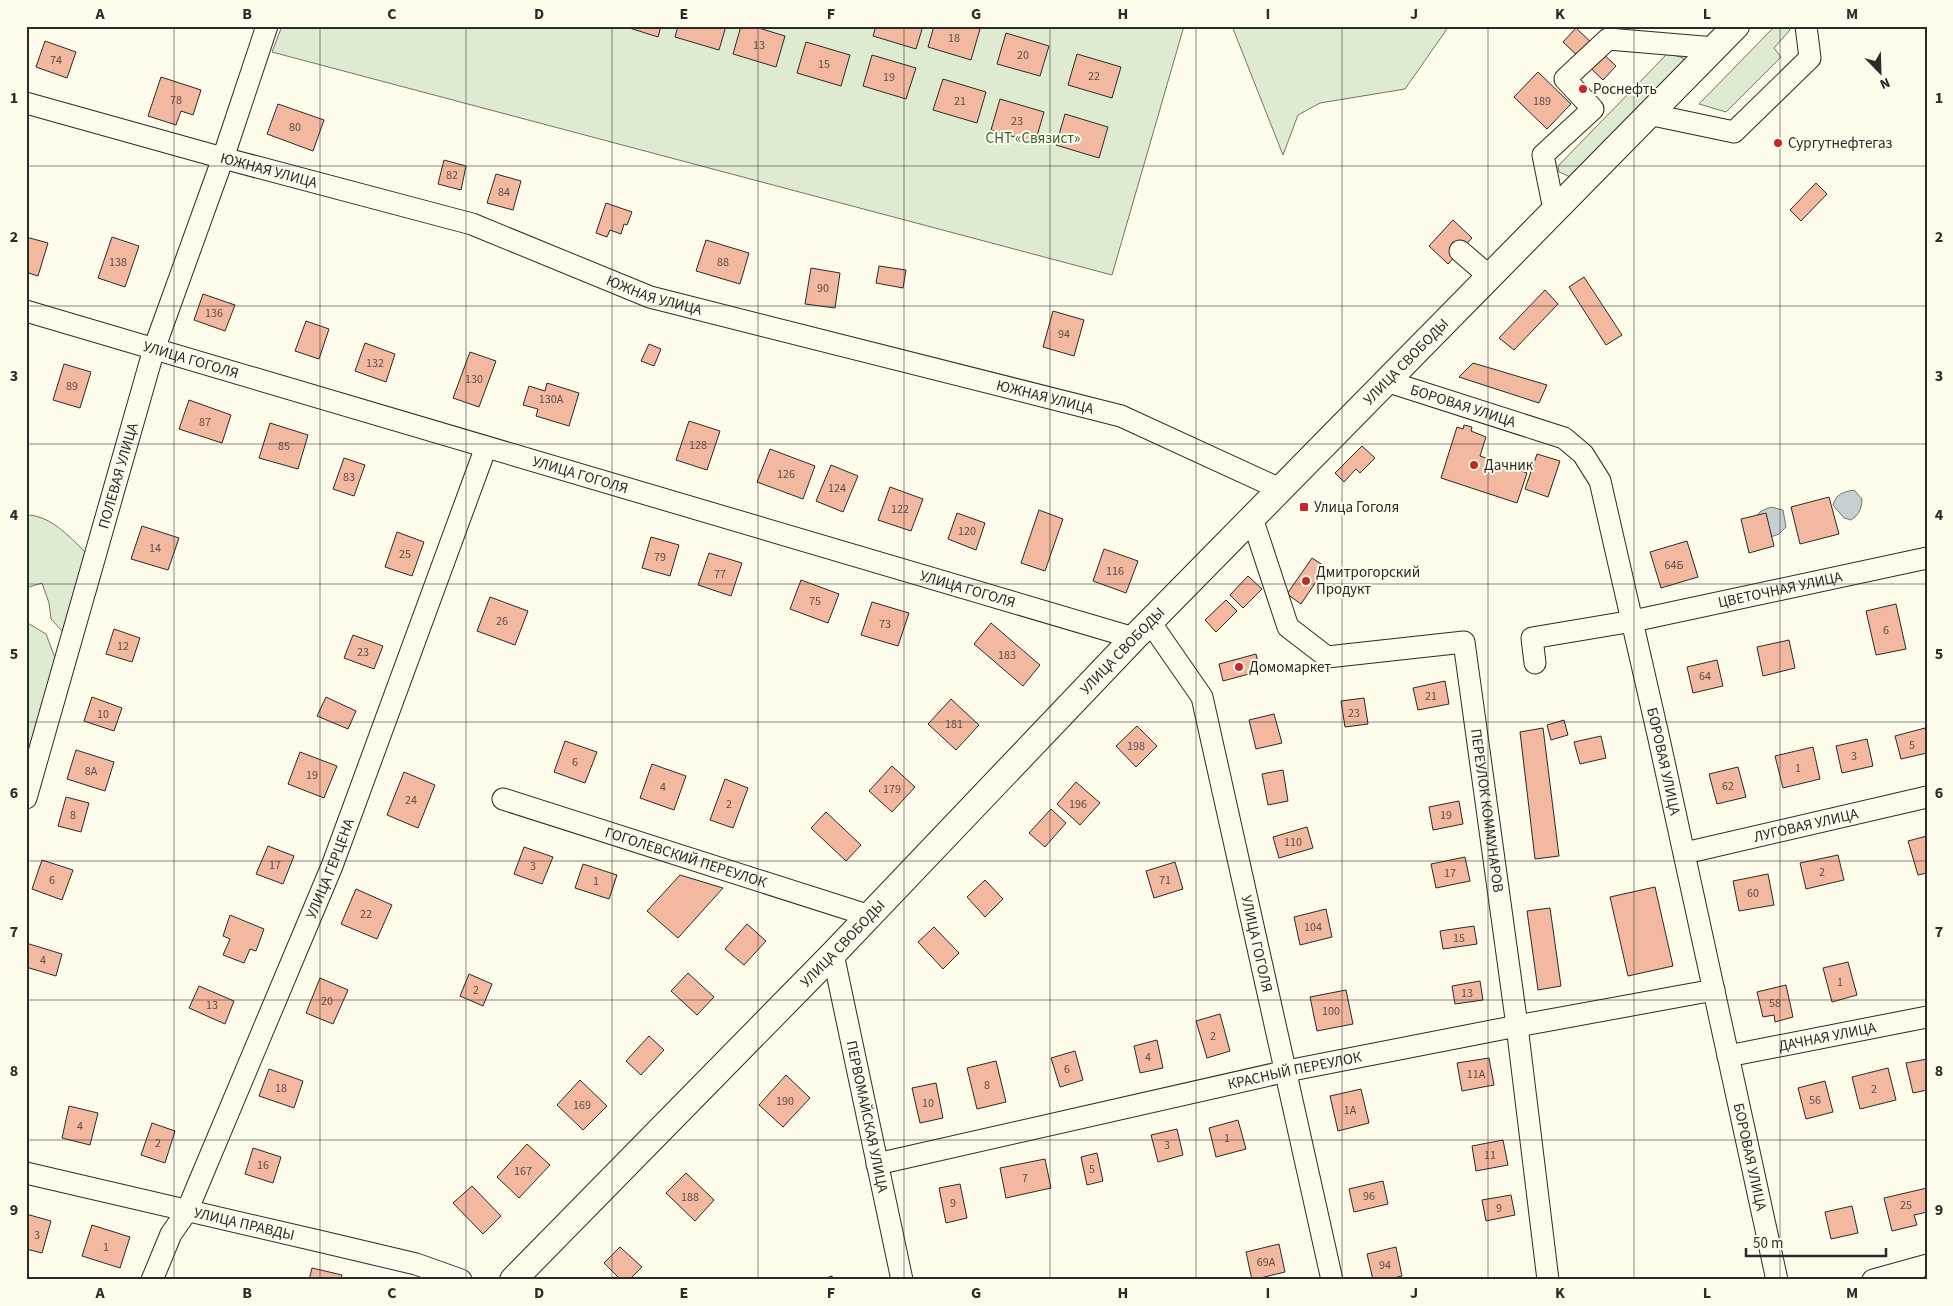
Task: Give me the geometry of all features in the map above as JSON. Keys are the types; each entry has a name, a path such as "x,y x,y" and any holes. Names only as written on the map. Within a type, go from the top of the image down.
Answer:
{"main road":[{"name":"УЛИЦА СВОБОДЫ","path":"513,1280 870,916 1142,630 1219,554 1280,489 1736,26"}],"street":[{"name":"ПОЛЕВАЯ УЛИЦА","path":"26,798 154,349 223,158 267,26"},
{"path":"1648,114 1734,132 1810,58 1806,26"},
{"path":"1554,210 1543,155 1593,109 1565,79 1608,39 1714,48"},
{"name":"ЮЖНАЯ УЛИЦА","path":"26,103 472,224 650,297 1121,416 1280,489"},
{"path":"1460,251 1489,276"},
{"name":"УЛИЦА ГОГОЛЯ","path":"26,311 486,447 1142,630 1202,697 1287,1071 1332,1280"},
{"name":"БОРОВАЯ УЛИЦА","path":"1386,381 1564,438 1583,454 1600,481 1685,853 1777,1280"},
{"name":"УЛИЦА ГЕРЦЕНА","path":"152,1280 171,1234 187,1210 332,866 486,447"},
{"name":"ПЕРЕУЛОК КОММУНАРОВ","path":"1252,518 1288,627 1327,657 1464,642 1517,1026 1548,1280"},
{"name":"ЦВЕТОЧНАЯ УЛИЦА","path":"1535,663 1532,638 1633,621 1927,558"},
{"name":"ЛУГОВАЯ УЛИЦА","path":"1685,853 1927,797"},
{"name":"ГОГОЛЕВСКИЙ ПЕРЕУЛОК","path":"504,799 870,916"},
{"name":"ПЕРВОМАЙСКАЯ УЛИЦА","path":"833,954 902,1280"},
{"name":"КРАСНЫЙ ПЕРЕУЛОК","path":"877,1164 1287,1071 1714,990"},
{"name":"ДАЧНАЯ УЛИЦА","path":"1728,1056 1927,1017"},
{"name":"УЛИЦА ПРАВДЫ","path":"26,1173 416,1264 461,1280"},
{"path":"1873,1280 1927,1265"}],"green space":[{"name":"СНТ «Связист»","path":"282,26 1184,26 1112,275 272,52"},
{"path":"1232,26 1449,26 1405,89 1320,103 1298,115 1283,155"},
{"path":"1775,26 1787,26 1790,30 1774,48 1781,57 1726,112 1699,104"},
{"path":"1668,53 1683,58 1685,64 1577,180 1559,172 1558,166"},
{"path":"26,515 51,522 66,533 85,552 81,582 62,631 51,619 49,603 42,583 26,588"},
{"path":"26,622 46,634 57,663 26,772"}],"shaded area":[{"path":"1854,490 1862,499 1862,502 1858,514 1851,520 1844,518 1833,505 1840,494"},
{"path":"1771,507 1783,510 1786,527 1779,534 1765,539 1753,520 1761,511"}],"building":[{"path":"623,26 661,26 658,37"},
{"path":"678,26 726,26 719,50 675,37"},
{"path":"741,26 752,26 785,36 776,67 733,54"},
{"path":"876,26 923,26 916,49 873,36"},
{"path":"934,26 971,26 980,29 971,60 928,47"},
{"path":"1576,28 1616,66 1603,80 1563,42"},
{"path":"1006,33 1049,46 1040,76 997,64"},
{"path":"45,41 76,52 67,78 36,67"},
{"path":"806,42 850,55 841,86 797,73"},
{"path":"1077,54 1121,67 1112,98 1068,85"},
{"path":"872,55 916,68 906,99 863,86"},
{"path":"1538,72 1571,104 1547,129 1514,97"},
{"path":"161,77 201,90 193,115 181,111 176,125 148,116"},
{"path":"943,79 986,92 977,123 933,110"},
{"path":"1000,99 1044,112 1035,143 991,130"},
{"path":"278,104 324,120 313,151 267,134"},
{"path":"1065,114 1108,127 1099,158 1056,145"},
{"path":"444,160 466,166 461,190 438,184"},
{"path":"496,174 521,181 513,210 487,203"},
{"path":"1816,183 1827,194 1801,221 1790,210"},
{"path":"606,203 632,212 627,225 624,224 621,234 610,230 607,237 596,233"},
{"path":"1453,220 1472,238 1448,264 1429,246"},
{"path":"26,237 48,243 38,276 26,272"},
{"path":"112,237 139,246 125,287 98,278"},
{"path":"706,240 749,253 740,284 696,271"},
{"path":"879,266 906,270 903,288 876,283"},
{"path":"811,268 840,273 835,308 805,304"},
{"path":"1584,277 1622,335 1606,345 1569,287"},
{"path":"1545,290 1558,304 1514,350 1499,338"},
{"path":"203,294 235,305 225,331 194,320"},
{"path":"1053,311 1084,320 1074,356 1043,347"},
{"path":"306,321 329,329 319,359 295,351"},
{"path":"365,343 395,354 386,382 355,371"},
{"path":"649,344 661,349 654,366 641,361"},
{"path":"470,352 496,361 479,407 453,398"},
{"path":"1473,363 1547,385 1539,403 1459,377"},
{"path":"64,364 91,372 80,408 53,400"},
{"path":"547,383 579,393 569,426 536,416 538,409 523,405 529,386 545,391"},
{"path":"189,400 231,415 222,443 179,429"},
{"path":"689,421 720,431 707,470 676,460"},
{"path":"270,423 308,435 298,469 259,458"},
{"name":"Дачник","path":"1464,425 1472,427 1471,431 1486,437 1480,456 1527,473 1517,503 1441,478 1457,427 1463,429"},
{"path":"1362,446 1375,458 1360,473 1356,469 1344,482 1335,473"},
{"path":"770,449 815,466 803,499 757,482"},
{"path":"1537,454 1560,461 1548,497 1525,489"},
{"path":"344,458 365,465 354,496 333,489"},
{"path":"831,465 858,476 843,512 816,501"},
{"path":"890,487 923,499 911,531 878,520"},
{"path":"1829,497 1839,534 1800,544 1791,507"},
{"path":"1039,510 1063,519 1045,571 1021,563"},
{"path":"957,513 985,523 976,550 948,539"},
{"path":"1766,513 1774,546 1749,553 1741,519"},
{"path":"142,526 179,538 168,570 131,559"},
{"path":"397,532 424,542 412,576 385,567"},
{"path":"651,537 679,545 670,576 642,568"},
{"path":"1687,541 1698,577 1661,588 1650,552"},
{"path":"1104,549 1138,561 1126,593 1093,581"},
{"path":"709,553 742,563 731,596 698,585"},
{"name":"Дмитрогорский Продукт","path":"1312,558 1326,567 1301,604 1287,594"},
{"path":"1248,576 1262,589 1243,608 1230,595"},
{"path":"801,580 839,594 828,623 790,609"},
{"path":"490,597 528,611 515,645 477,631"},
{"path":"1226,600 1237,611 1216,632 1205,620"},
{"path":"872,602 909,613 898,646 861,635"},
{"path":"1896,604 1906,649 1876,655 1866,611"},
{"path":"991,623 1040,665 1023,686 974,644"},
{"path":"114,629 140,638 132,662 106,654"},
{"path":"353,635 383,646 374,669 344,658"},
{"path":"1789,640 1795,668 1763,676 1757,647"},
{"name":"Домомаркет","path":"1256,654 1260,671 1223,681 1219,664"},
{"path":"1717,660 1723,686 1693,693 1687,667"},
{"path":"1445,681 1449,704 1418,710 1413,688"},
{"path":"92,697 122,708 114,731 84,721"},
{"path":"326,697 356,711 348,729 317,716"},
{"path":"1364,698 1368,724 1345,727 1341,701"},
{"path":"951,699 979,725 956,750 928,724"},
{"path":"1274,714 1282,743 1256,749 1249,720"},
{"path":"1564,720 1568,735 1551,740 1547,725"},
{"path":"1137,726 1157,746 1136,767 1116,746"},
{"path":"1543,728 1559,856 1535,859 1520,732"},
{"path":"1925,728 1927,753 1901,759 1895,736"},
{"path":"1601,736 1606,758 1580,764 1574,742"},
{"path":"1867,739 1873,766 1842,773 1836,746"},
{"path":"565,741 597,752 585,783 554,772"},
{"path":"1813,747 1820,779 1783,788 1775,756"},
{"path":"76,750 114,762 105,791 67,779"},
{"path":"300,752 337,766 324,798 288,784"},
{"path":"652,764 686,776 674,810 640,798"},
{"path":"892,766 915,787 892,812 869,791"},
{"path":"1738,767 1746,797 1717,804 1709,774"},
{"path":"1283,770 1288,801 1268,805 1262,774"},
{"path":"404,772 435,785 418,828 387,815"},
{"path":"725,779 748,788 733,828 710,820"},
{"path":"1076,782 1100,803 1080,825 1057,804"},
{"path":"66,797 89,803 81,832 58,826"},
{"path":"1459,801 1463,824 1433,830 1429,807"},
{"path":"1051,809 1066,823 1045,847 1029,833"},
{"path":"826,812 861,845 846,861 811,828"},
{"path":"1307,827 1313,848 1279,858 1273,837"},
{"path":"1927,836 1927,873 1918,875 1908,841"},
{"path":"268,846 294,856 283,884 256,874"},
{"path":"524,847 553,857 542,884 514,874"},
{"path":"1838,855 1844,880 1806,889 1800,863"},
{"path":"1465,857 1470,881 1436,888 1431,864"},
{"path":"42,860 73,870 62,900 32,889"},
{"path":"1175,862 1183,889 1154,898 1146,871"},
{"path":"583,864 617,875 609,899 575,888"},
{"path":"1768,874 1774,905 1739,911 1733,881"},
{"path":"680,875 723,888 678,938 647,911"},
{"path":"985,880 1003,899 985,917 967,897"},
{"path":"1655,887 1673,966 1628,976 1610,897"},
{"path":"356,889 392,905 377,939 341,924"},
{"path":"1550,908 1561,986 1538,990 1527,911"},
{"path":"1326,909 1332,937 1300,945 1294,917"},
{"path":"230,915 264,929 256,951 250,949 244,963 223,955 230,939 223,936"},
{"path":"747,924 766,941 744,965 725,949"},
{"path":"1474,926 1477,944 1443,949 1440,931"},
{"path":"934,927 959,953 943,969 918,942"},
{"path":"26,943 62,954 56,976 26,967"},
{"path":"1848,962 1857,995 1832,1002 1823,968"},
{"path":"688,973 714,997 697,1015 671,991"},
{"path":"469,974 492,984 483,1006 460,996"},
{"path":"320,978 348,990 333,1024 306,1013"},
{"path":"1480,981 1483,1000 1455,1004 1452,986"},
{"path":"1786,985 1793,1017 1775,1022 1774,1015 1763,1017 1757,992"},
{"path":"199,986 234,1001 225,1024 189,1008"},
{"path":"1346,990 1353,1024 1317,1031 1310,997"},
{"path":"1220,1014 1230,1051 1207,1058 1196,1021"},
{"path":"649,1036 664,1050 641,1075 626,1061"},
{"path":"1157,1040 1163,1068 1140,1073 1134,1046"},
{"path":"1075,1051 1083,1080 1060,1087 1051,1058"},
{"path":"1489,1058 1494,1085 1462,1091 1457,1063"},
{"path":"1927,1059 1927,1090 1913,1093 1906,1063"},
{"path":"996,1061 1006,1102 977,1109 967,1068"},
{"path":"1888,1068 1896,1100 1860,1109 1852,1077"},
{"path":"269,1069 303,1081 294,1108 259,1096"},
{"path":"786,1075 810,1098 783,1127 759,1105"},
{"path":"580,1080 607,1106 583,1130 557,1105"},
{"path":"1825,1081 1833,1112 1806,1119 1798,1088"},
{"path":"936,1083 943,1118 920,1123 912,1088"},
{"path":"1361,1089 1369,1123 1338,1131 1330,1096"},
{"path":"69,1106 98,1113 90,1145 62,1138"},
{"path":"1238,1120 1246,1149 1216,1157 1209,1128"},
{"path":"152,1123 175,1131 165,1163 141,1155"},
{"path":"1177,1129 1183,1155 1158,1162 1151,1135"},
{"path":"1503,1140 1508,1165 1476,1171 1472,1146"},
{"path":"527,1144 550,1165 519,1198 497,1177"},
{"path":"253,1148 281,1157 273,1183 245,1174"},
{"path":"1097,1153 1103,1181 1087,1185 1081,1157"},
{"path":"1045,1159 1051,1188 1006,1198 1000,1168"},
{"path":"686,1173 714,1200 695,1221 666,1193"},
{"path":"1383,1181 1388,1204 1354,1212 1349,1189"},
{"path":"960,1184 967,1218 946,1223 939,1188"},
{"path":"472,1186 501,1216 483,1234 453,1203"},
{"path":"1927,1188 1927,1212 1914,1215 1917,1225 1892,1231 1884,1198"},
{"path":"1511,1195 1515,1215 1486,1221 1482,1200"},
{"path":"1852,1206 1858,1233 1831,1239 1825,1212"},
{"path":"26,1214 51,1221 42,1253 26,1249"},
{"path":"92,1225 130,1237 120,1268 82,1256"},
{"path":"1279,1244 1285,1272 1252,1280 1246,1252"},
{"path":"620,1247 642,1267 629,1280 621,1280 604,1263"},
{"path":"1396,1247 1402,1276 1385,1280 1373,1280 1367,1254"},
{"path":"312,1268 342,1275 341,1280 309,1280"},
{"path":"832,1276 833,1280 820,1280"}],"place":[{"name":"Роснефть","path":"1583,89"},
{"name":"Сургутнефтегаз","path":"1778,143"},
{"name":"Дачник","path":"1474,465"},
{"name":"Улица Гоголя","path":"1304,507"},
{"name":"Дмитрогорский Продукт","path":"1306,581"},
{"name":"Домомаркет","path":"1239,667"}]}
